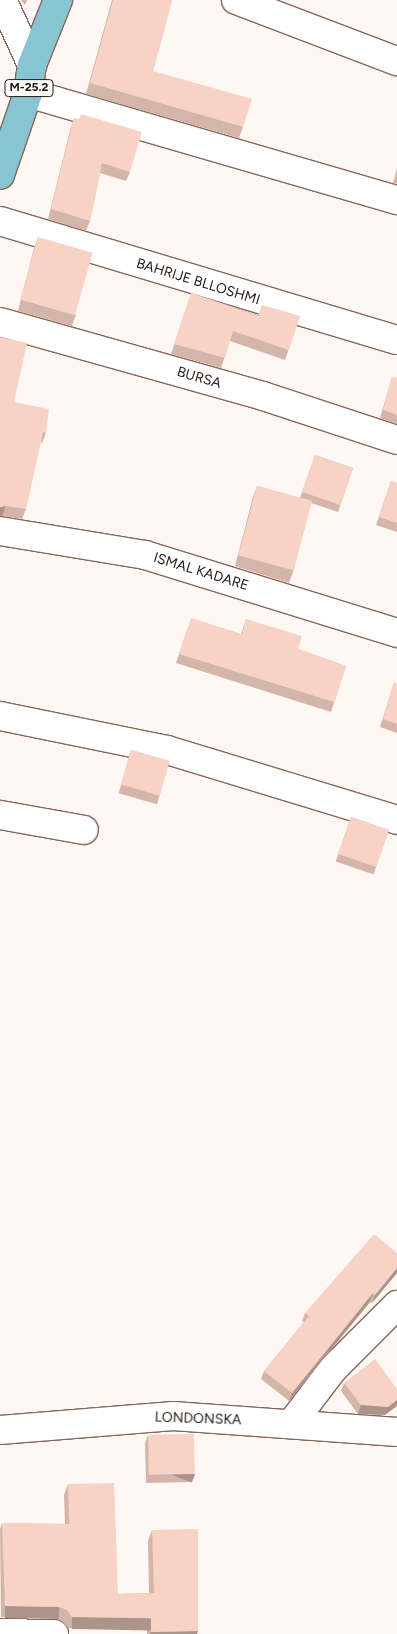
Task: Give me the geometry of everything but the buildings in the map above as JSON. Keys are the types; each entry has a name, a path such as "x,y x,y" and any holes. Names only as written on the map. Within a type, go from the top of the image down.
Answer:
{"main road":[{"name":"M-25.2","path":"0,176 28,93 32,65 58,0"}],"street":[{"path":"236,0 397,61"},
{"path":"4,4 32,65"},
{"path":"28,93 397,200"},
{"name":"BAHRIJE BLLOSHMI","path":"0,221 397,340"},
{"name":"BURSA","path":"0,322 263,396 397,440"},
{"name":"ISMAL KADARE","path":"0,531 146,555 397,633"},
{"path":"0,716 167,750 397,820"},
{"path":"0,815 84,830"},
{"path":"292,1423 333,1369 397,1305"},
{"name":"LONDONSKA","path":"0,1430 173,1416 397,1432"},
{"path":"0,1634 54,1634"}]}
